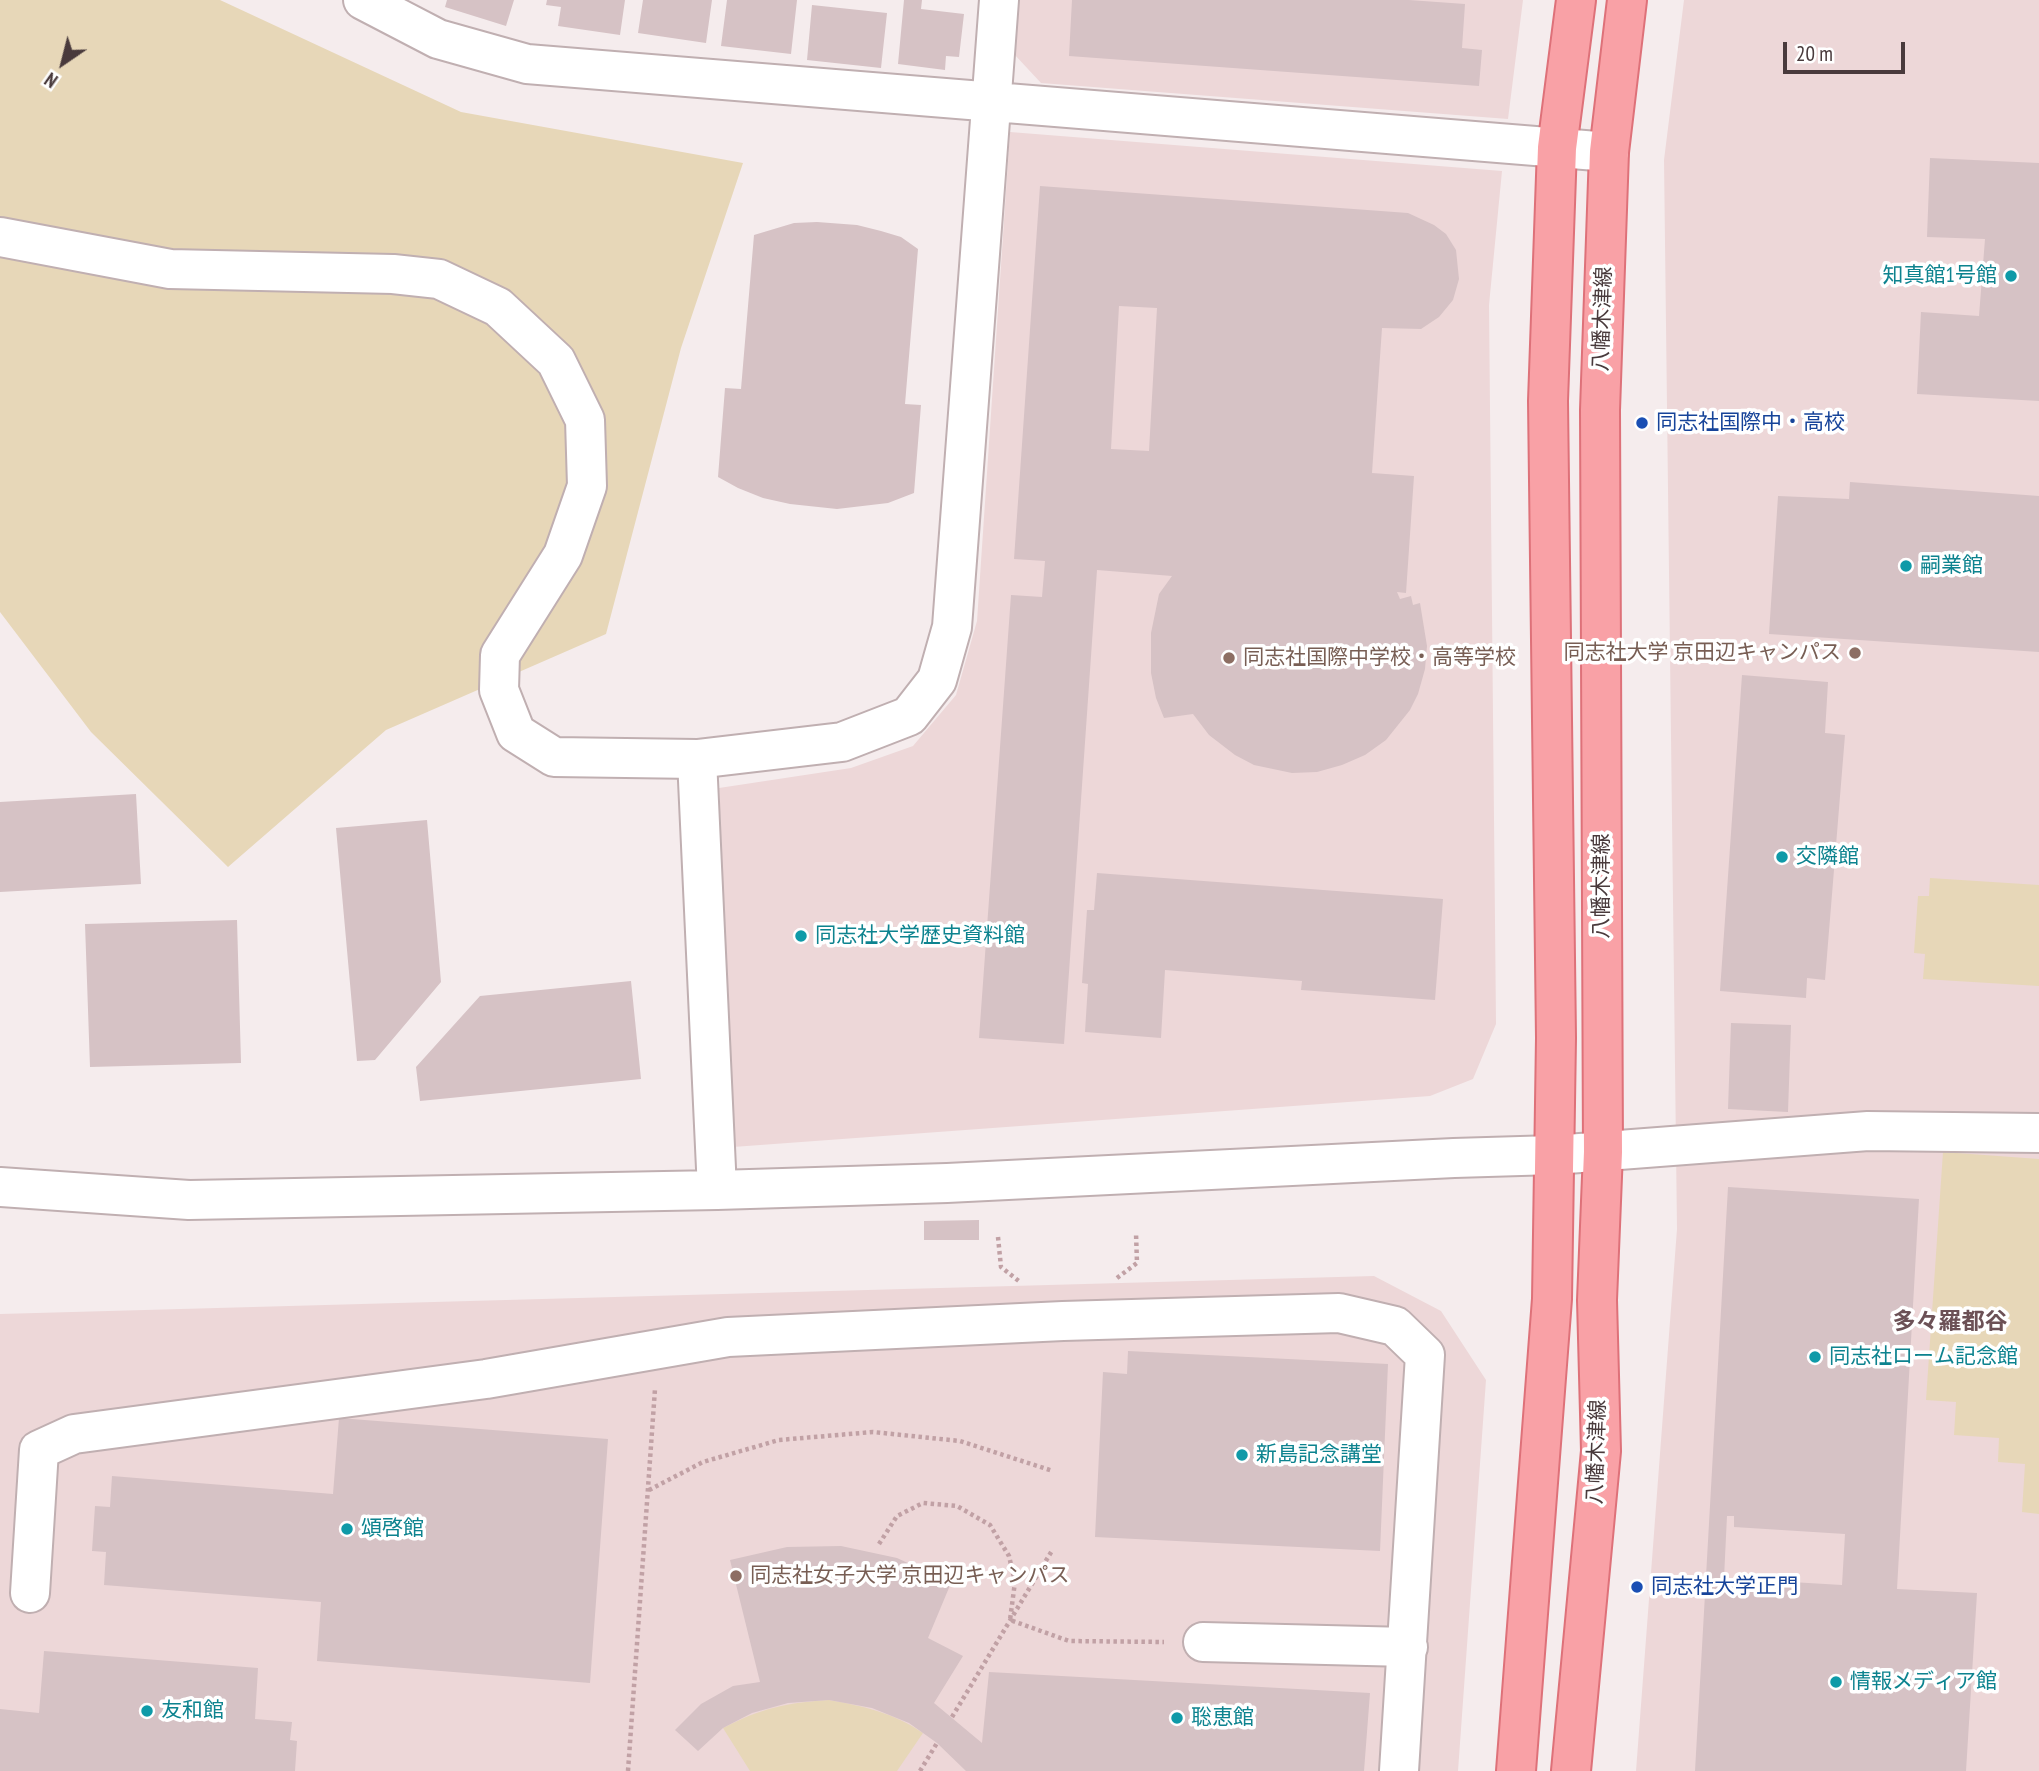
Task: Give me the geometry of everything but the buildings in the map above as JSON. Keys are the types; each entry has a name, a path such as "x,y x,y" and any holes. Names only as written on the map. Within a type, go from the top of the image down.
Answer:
{"main road":[{"path":"1516,1771 1552,1299 1556,1038 1548,401 1557,148 1576,0"},
{"name":"八幡木津線","path":"1571,1771 1601,1451 1597,1300 1603,1152 1600,410 1609,152 1628,0"}],"street":[{"path":"363,0 438,39 527,64 1609,152"},
{"path":"0,237 170,269 393,274 439,279 498,307 556,361 585,420 587,486 563,555 500,655 499,690 516,733 554,757 697,759 842,742 909,716 937,680 952,627 999,0"},
{"path":"697,759 717,1190"},
{"path":"0,1187 189,1200 717,1190 947,1183 1554,1155 1868,1131 2039,1133"},
{"path":"30,1593 39,1450 74,1434 486,1380 728,1337 1063,1321 1339,1313 1395,1326 1425,1355 1399,1771"},
{"path":"1203,1642 1408,1647"}],"path":[{"path":"1136,1233 1137,1263"},
{"path":"998,1237 1001,1267"},
{"path":"628,1771 658,1350"},
{"path":"648,1490 703,1462 779,1440 873,1432 960,1441 1053,1471"},
{"path":"879,1544 897,1516 923,1503 957,1506 979,1518 990,1525 1009,1556 1015,1582 1010,1620"},
{"path":"953,1717 1053,1549"},
{"path":"1010,1620 1069,1641 1203,1642"},
{"path":"920,1771 937,1742"}],"shaded area":[{"path":"0,0 220,0 461,112 743,163 681,348 606,634 386,730 228,867 91,732 0,612"},
{"path":"1018,0 1523,0 1508,119 1041,83 1014,54"},
{"name":"同志社大学 京田辺キャンパス","path":"1684,0 2039,0 2039,1771 1636,1771 1677,1229 1664,160"},
{"name":"同志社国際中学校・高等学校","path":"1010,132 1502,171 1489,305 1496,1024 1473,1079 1430,1096 733,1147 719,788 851,768 913,746 956,695 977,621"},
{"path":"1930,878 2039,885 2039,986 1923,979 1925,954 1914,953 1918,896 1929,896"},
{"path":"1943,1152 2039,1159 2039,1514 2022,1512 2025,1464 1998,1462 1999,1438 1954,1435 1956,1402 1926,1400"},
{"name":"同志社女子大学 京田辺キャンパス","path":"1374,1276 1441,1311 1486,1380 1458,1771 0,1771 0,1314"},
{"path":"829,1700 878,1711 923,1733 897,1771 750,1771 723,1728 774,1708"}],"place":[{"name":"知真館1号館","path":"2011,276"},
{"name":"同志社国際中・高校","path":"1642,423"},
{"name":"嗣業館","path":"1906,566"},
{"name":"同志社大学 京田辺キャンパス","path":"1855,653"},
{"name":"同志社国際中学校・高等学校","path":"1229,658"},
{"name":"交隣館","path":"1782,857"},
{"name":"同志社大学歴史資料館","path":"801,936"},
{"name":"同志社ローム記念館","path":"1815,1357"},
{"name":"新島記念講堂","path":"1242,1455"},
{"name":"頌啓館","path":"347,1529"},
{"name":"同志社女子大学 京田辺キャンパス","path":"736,1576"},
{"name":"同志社大学正門","path":"1637,1587"},
{"name":"情報メディア館","path":"1836,1682"},
{"name":"友和館","path":"147,1711"},
{"name":"聡恵館","path":"1177,1718"}],"district":[{"name":"多々羅都谷","path":"1950,1322"}]}
